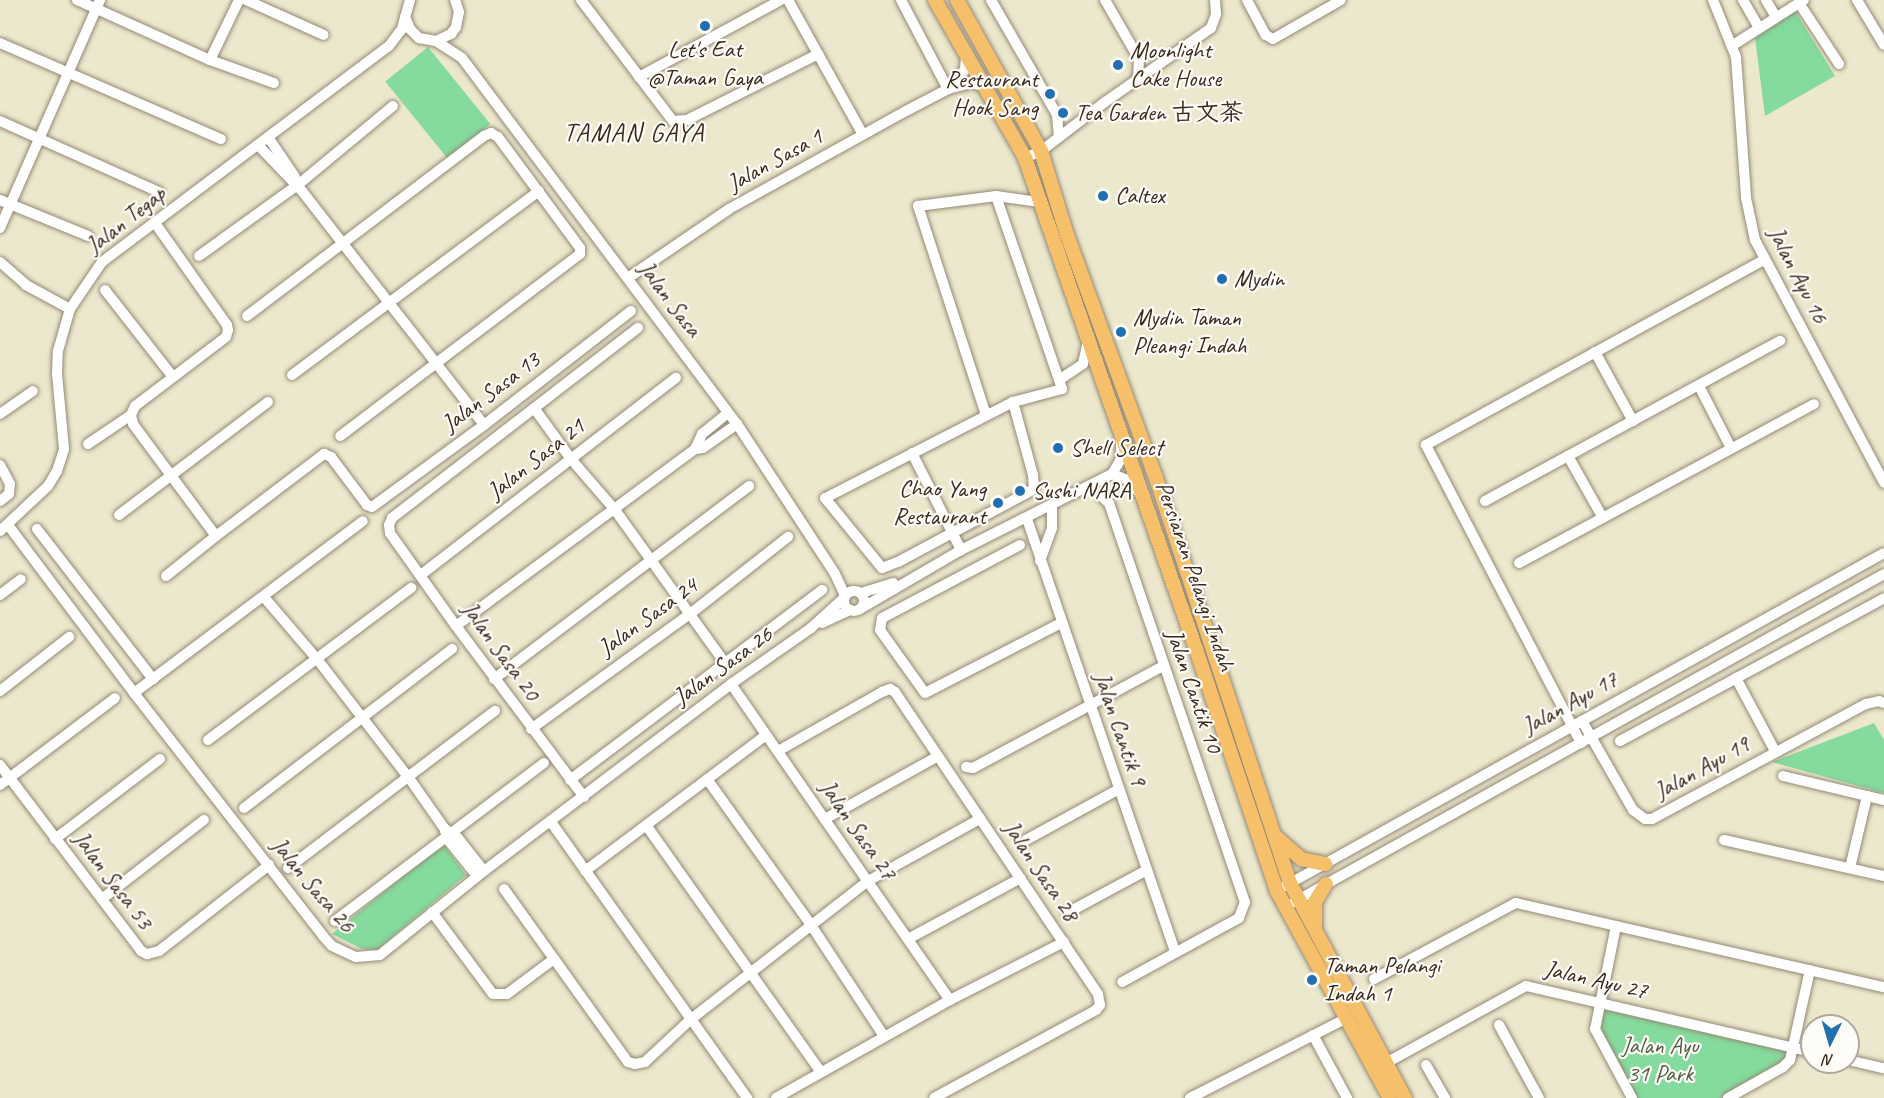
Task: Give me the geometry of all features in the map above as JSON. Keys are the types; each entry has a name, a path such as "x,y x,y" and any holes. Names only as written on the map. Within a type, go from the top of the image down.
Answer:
{"main road":[{"name":"Persiaran Pelangi Indah","path":"935,0 1025,158 1146,502 1277,891 1390,1098"},
{"name":"Persiaran Pelangi Indah","path":"957,0 1041,151 1067,235 1155,475 1290,883 1405,1098"},
{"path":"1275,836 1301,859 1325,864"},
{"path":"1315,929 1315,902 1326,884"},
{"path":"1347,1018 1353,1015 1356,1003"}],"street":[{"path":"77,0 98,4 210,60 274,83"},
{"path":"210,60 239,0"},
{"path":"246,0 324,35"},
{"path":"455,0 459,12"},
{"path":"405,17 410,29 419,38 436,41 444,39 456,27 464,0"},
{"path":"581,0 668,117 677,122 687,120 818,54"},
{"path":"639,77 780,0"},
{"path":"788,0 863,135"},
{"path":"901,0 948,89"},
{"path":"991,0 1057,115 1059,137"},
{"path":"1104,0 1139,59 1138,78"},
{"path":"1025,158 1041,151 1154,66 1211,28 1216,14 1215,0"},
{"path":"1247,0 1266,35 1273,39 1341,0"},
{"name":"Jalan Ayu 16","path":"1713,0 1733,45 1738,68 1748,215 1764,260 1884,483"},
{"path":"1743,0 1755,31"},
{"path":"1766,0 1776,17"},
{"path":"1857,0 1884,45"},
{"name":"Jalan Tegap","path":"4,528 48,486 57,471 64,449 57,374 58,351 70,309 102,262 389,46 402,29 408,1"},
{"path":"1733,45 1802,2 1839,64"},
{"path":"0,228 5,202 39,139 98,4"},
{"path":"1723,21 1732,30 1755,31"},
{"name":"Jalan Sasa","path":"456,27 455,38 462,58 737,424 834,574 851,594"},
{"path":"1738,68 1743,46 1755,31"},
{"name":"Jalan Tegap","path":"389,46 419,38"},
{"name":"Jalan Sasa","path":"436,41 462,58"},
{"path":"0,43 221,139"},
{"name":"Jalan Sasa 1","path":"948,89 965,69 966,55"},
{"path":"1139,59 1154,66"},
{"name":"Jalan Sasa 1","path":"628,278 729,209 948,89 970,83 983,86"},
{"path":"199,256 300,187 393,106"},
{"path":"1057,115 1075,124"},
{"path":"0,121 159,192"},
{"path":"247,316 491,133 498,136 580,248 580,254 340,436"},
{"path":"268,137 283,156 300,187"},
{"path":"258,145 300,187 387,303 484,425"},
{"path":"292,375 539,191"},
{"path":"986,415 918,206 996,196 1033,201 1040,199"},
{"path":"996,196 1060,385"},
{"path":"5,202 88,236"},
{"path":"88,444 131,415 135,406 226,337 227,325 155,223"},
{"path":"1581,742 1577,723 1426,445 1764,260"},
{"path":"0,262 26,285 70,309"},
{"path":"105,290 173,377"},
{"name":"Jalan Sasa 13","path":"216,536 321,455 331,457 367,505 376,504 484,425 631,311"},
{"path":"639,328 534,408 571,459 615,510 724,663"},
{"path":"1013,402 1033,475 1034,489 951,534 882,567 825,498 1013,402 1060,385 1083,364 1088,339"},
{"path":"1485,501 1780,341"},
{"path":"1595,352 1633,421"},
{"name":"Jalan Sasa 21","path":"422,574 676,378"},
{"path":"1699,386 1731,448"},
{"path":"0,414 33,391"},
{"path":"119,515 268,402"},
{"path":"1518,563 1814,404"},
{"name":"Jalan Sasa 20","path":"534,408 392,518 389,525 390,533 422,574 494,679 584,797"},
{"path":"695,450 702,434 728,412"},
{"path":"131,415 133,424 216,536 166,576"},
{"path":"456,626 695,450 703,448 737,424"},
{"path":"851,594 864,603 855,609 845,605 851,594 909,579 961,550 1027,519 1112,474 1121,459 1121,434"},
{"path":"912,453 961,550"},
{"path":"1568,456 1603,518"},
{"path":"0,465 10,484 9,494 0,501"},
{"path":"1112,474 1128,480 1146,502"},
{"path":"494,679 651,563 749,486"},
{"name":"Jalan Cantik 10","path":"1102,496 1109,503 1245,902 1239,918 1175,952"},
{"path":"1040,561 1052,528 1052,505"},
{"name":"Jalan Cantik 9","path":"1027,519 1145,871 1175,952"},
{"path":"134,693 363,521"},
{"name":"Jalan Sasa 26","path":"4,528 332,946 347,955 366,958 380,955 481,873 731,684 811,628 851,594"},
{"path":"37,529 153,679"},
{"name":"Jalan Sasa 24","path":"531,729 690,614 788,537"},
{"path":"1020,545 882,618 880,630 920,690 930,692 1061,623"},
{"name":"Jalan Ayu 17","path":"1277,891 1884,553"},
{"name":"Jalan Ayu 17","path":"1285,907 1884,574"},
{"path":"0,595 21,579"},
{"name":"Jalan Sasa 26","path":"811,628 855,609 909,579"},
{"path":"208,740 411,588"},
{"path":"570,780 822,590"},
{"path":"264,597 317,658 409,778 447,832 458,838 481,873"},
{"path":"1620,741 1884,598"},
{"path":"0,691 69,637"},
{"path":"244,808 360,717 452,649"},
{"path":"966,767 973,768 1163,666"},
{"path":"1736,678 1775,751"},
{"name":"Jalan Sasa 27","path":"731,684 950,1000"},
{"name":"Jalan Sasa 28","path":"776,1098 950,1000 1064,942 895,692 890,689 882,692 778,751"},
{"path":"0,785 115,698"},
{"name":"Jalan Ayu 19","path":"1577,723 1592,736 1633,810 1645,819 1652,819 1866,704 1879,701 1884,703"},
{"path":"288,868 495,711"},
{"path":"585,871 766,735"},
{"path":"825,819 938,756"},
{"path":"55,838 160,759"},
{"path":"335,921 447,832 544,763"},
{"name":"Jalan Sasa 53","path":"0,765 141,951 151,954 269,866"},
{"path":"1783,776 1884,800"},
{"path":"707,779 811,925 884,1036"},
{"path":"1026,840 1119,789"},
{"path":"1850,868 1867,796"},
{"path":"504,889 628,1062 635,1064 645,1062 690,1020 868,881 981,819"},
{"path":"102,899 204,820"},
{"path":"551,822 747,1098"},
{"path":"646,825 821,1072"},
{"path":"1724,840 1884,876"},
{"path":"1067,913 1145,871"},
{"path":"908,939 1021,878"},
{"path":"1374,979 1516,903 1884,987"},
{"path":"432,912 493,994 507,994 554,959"},
{"path":"1616,926 1595,1029 1632,1098"},
{"path":"934,1098 1096,1010 1100,1005 1098,994 1064,942"},
{"path":"1122,982 1175,952"},
{"path":"1728,1098 1783,1067 1790,1060 1810,970"},
{"name":"Jalan Ayu 27","path":"1386,1063 1526,986 1800,1049"},
{"path":"1190,1098 1206,1094 1347,1018"},
{"path":"1499,1024 1539,1098"},
{"path":"1313,1035 1347,1098"},
{"path":"1860,1063 1884,1068"},
{"path":"1426,1065 1444,1098"}],"green space":[{"path":"1795,11 1835,76 1765,116 1755,38"},
{"path":"428,47 490,124 448,159 385,82"},
{"path":"1874,723 1884,740 1884,793 1772,762"},
{"path":"443,844 466,875 377,950 362,949 332,934"},
{"name":"Jalan Ayu 31 Park","path":"1602,1006 1790,1051 1781,1064 1721,1098 1636,1098 1599,1030"}],"place":[{"name":"Let's Eat @Taman Gaya","path":"705,26"},
{"name":"Moonlight Cake House","path":"1118,65"},
{"name":"Restaurant Hook Sang","path":"1050,94"},
{"name":"Tea Garden 古文茶","path":"1063,113"},
{"name":"Caltex","path":"1103,196"},
{"name":"Mydin","path":"1222,279"},
{"name":"Mydin Taman Pleangi Indah","path":"1121,332"},
{"name":"Shell Select","path":"1058,448"},
{"name":"Sushi NARA","path":"1020,491"},
{"name":"Chao Yang Restaurant","path":"998,503"},
{"name":"Taman Pelangi Indah 1","path":"1312,980"}],"district":[{"name":"TAMAN GAYA","path":"634,133"}]}
